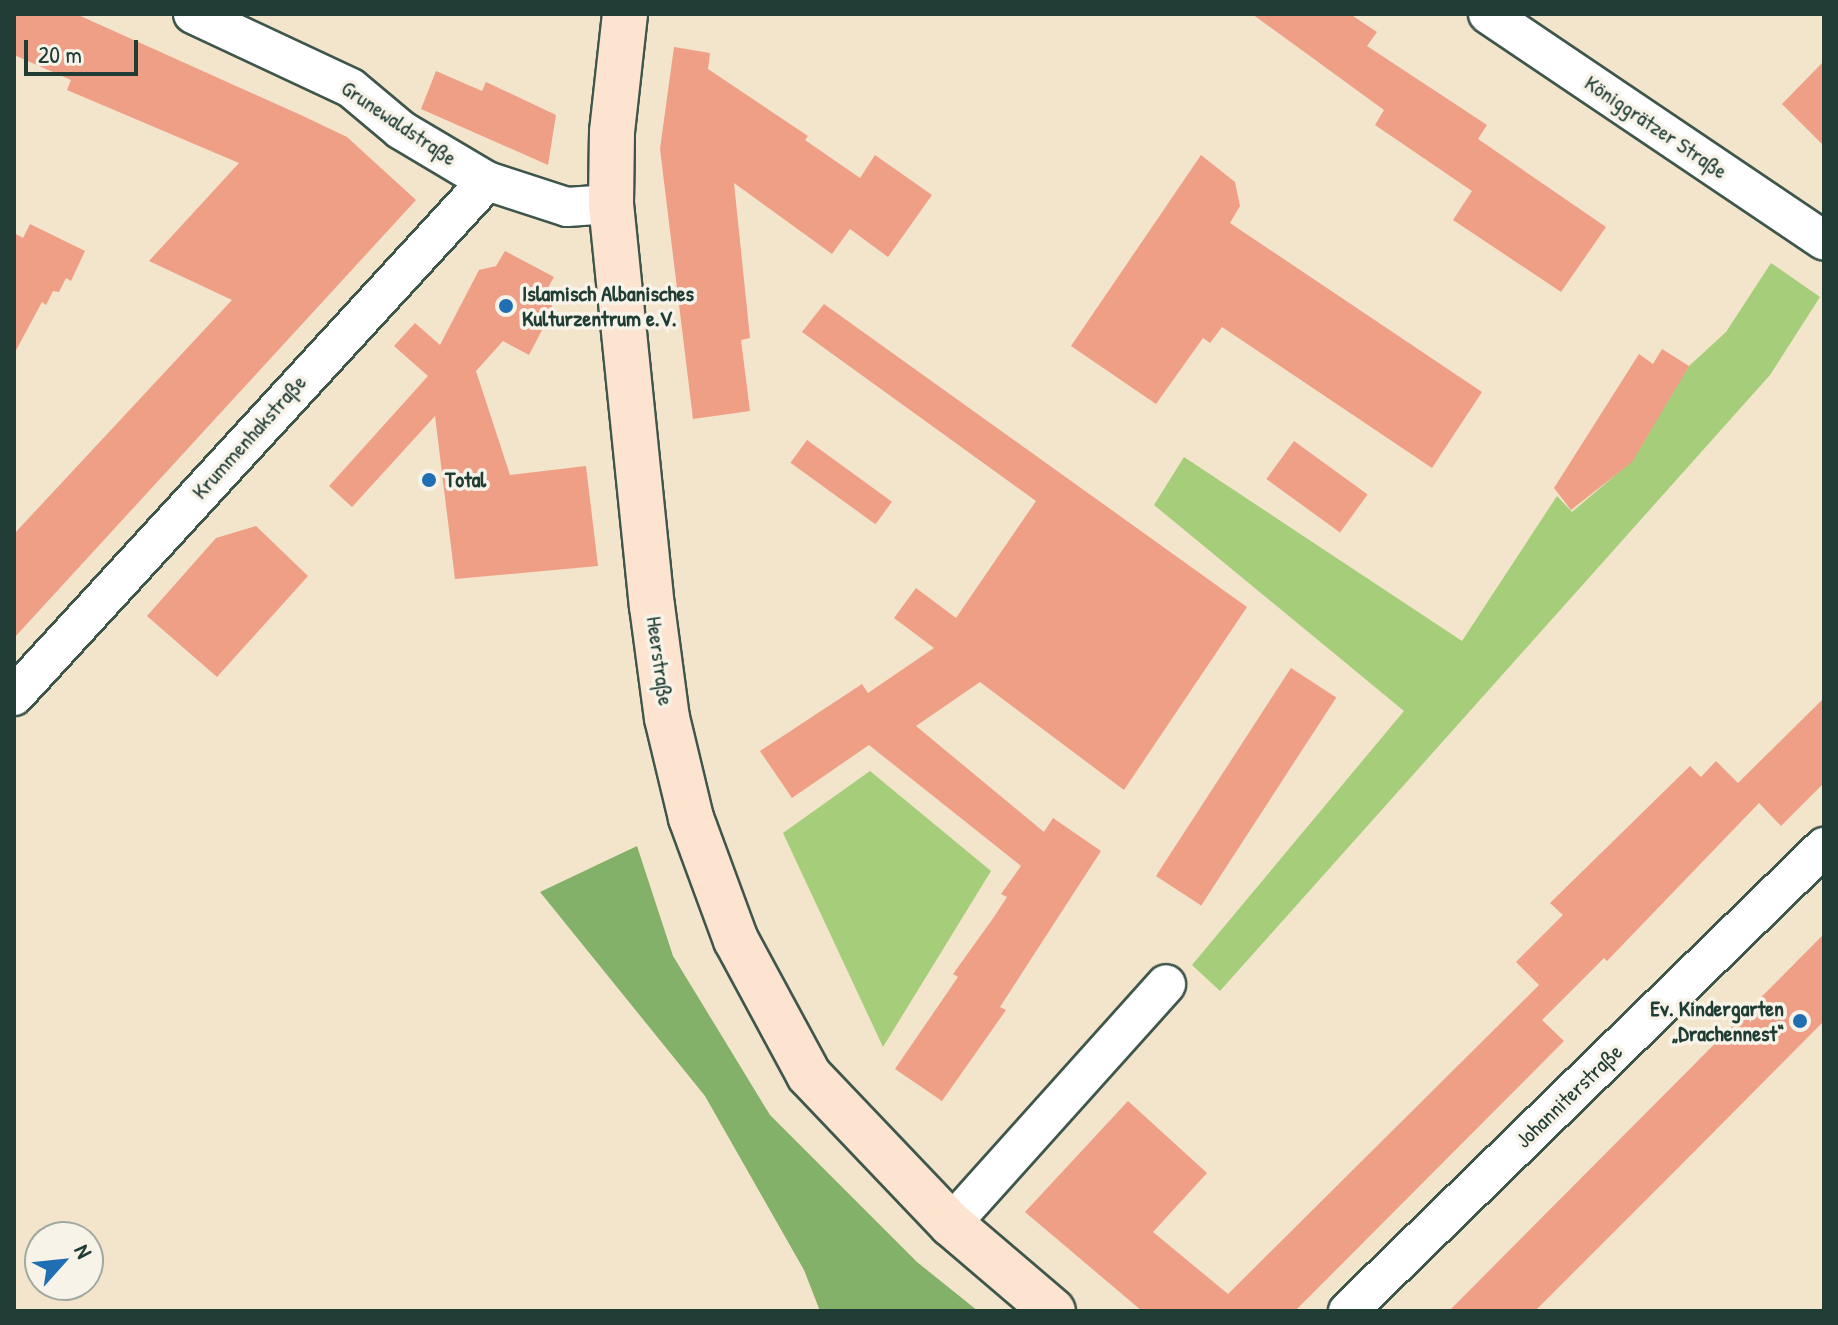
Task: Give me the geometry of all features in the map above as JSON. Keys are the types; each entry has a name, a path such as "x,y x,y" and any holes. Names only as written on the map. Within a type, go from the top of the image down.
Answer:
{"street":[{"name":"Grunewaldstraße","path":"193,14 351,88 401,130 487,181 567,207 611,204"},
{"name":"Heerstraße","path":"625,14 612,132 611,204 652,606 667,718 691,818 736,940 809,1075 951,1224 1053,1311"},
{"name":"Königgrätzer Straße","path":"1488,14 1824,241"},
{"name":"Krummenhakstraße","path":"14,696 487,181"},
{"name":"Johanniterstraße","path":"1348,1311 1824,847"},
{"path":"951,1224 1166,984"}],"green space":[{"path":"1771,263 1820,297 1770,375 1220,991 1192,965 1404,711 1154,505 1184,457 1462,641 1557,496 1572,512 1626,466 1689,366 1726,332"},
{"path":"870,771 991,871 883,1047 783,833"},
{"path":"637,846 673,956 770,1115 917,1262 978,1311 820,1311 804,1270 705,1096 540,892"}],"building":[{"path":"14,14 76,14 303,116 347,137 416,200 14,638 14,534 232,300 149,261 239,163 67,90 71,80 14,55"},
{"path":"1252,14 1350,14 1377,32 1367,46 1487,125 1478,139 1606,227 1561,292 1453,220 1472,191 1375,125 1384,110"},
{"path":"674,47 710,53 708,69 808,136 805,140 860,178 875,155 932,195 888,257 850,229 832,254 734,183 750,338 741,340 750,411 693,419 660,149"},
{"path":"1824,61 1824,146 1782,104"},
{"path":"436,71 482,91 486,82 556,115 548,165 421,109"},
{"path":"1201,155 1235,182 1240,206 1230,223 1482,392 1432,468 1222,327 1210,343 1203,338 1156,404 1071,346"},
{"path":"30,224 85,251 71,281 66,278 59,292 53,291 46,305 42,302 14,354 14,233 23,238"},
{"path":"505,251 554,277 546,291 553,309 529,355 503,341 476,371 510,475 586,466 598,566 455,579 435,416 352,507 329,486 428,376 394,346 415,323 440,345 479,270 496,266"},
{"path":"824,304 1247,607 1124,790 980,682 916,726 1044,832 1053,818 1101,851 1000,1007 1006,1010 942,1101 895,1069 958,977 953,974 1007,897 1001,894 1021,866 869,745 792,798 760,751 862,684 868,693 934,648 894,618 916,588 956,618 1036,501 802,332"},
{"path":"1662,349 1689,366 1632,462 1571,510 1554,488 1639,354 1653,364"},
{"path":"807,440 892,502 875,524 791,463"},
{"path":"1294,441 1368,494 1340,533 1266,479"},
{"path":"256,526 308,576 217,677 147,616 216,538"},
{"path":"1291,668 1336,697 1201,905 1156,876"},
{"path":"1824,698 1824,783 1781,826 1759,803 1607,961 1604,958 1542,1020 1564,1041 1295,1311 1142,1311 1025,1212 1128,1101 1207,1173 1153,1232 1228,1294 1539,985 1516,962 1563,915 1550,903 1690,766 1701,777 1716,761 1738,783"},
{"path":"1824,934 1824,1021 1676,1170 1535,1311 1449,1311"}],"place":[{"name":"Islamisch Albanisches Kulturzentrum e.V.","path":"506,306"},
{"name":"Total","path":"429,480"},
{"name":"Ev. Kindergarten „Drachennest“","path":"1800,1021"}]}
